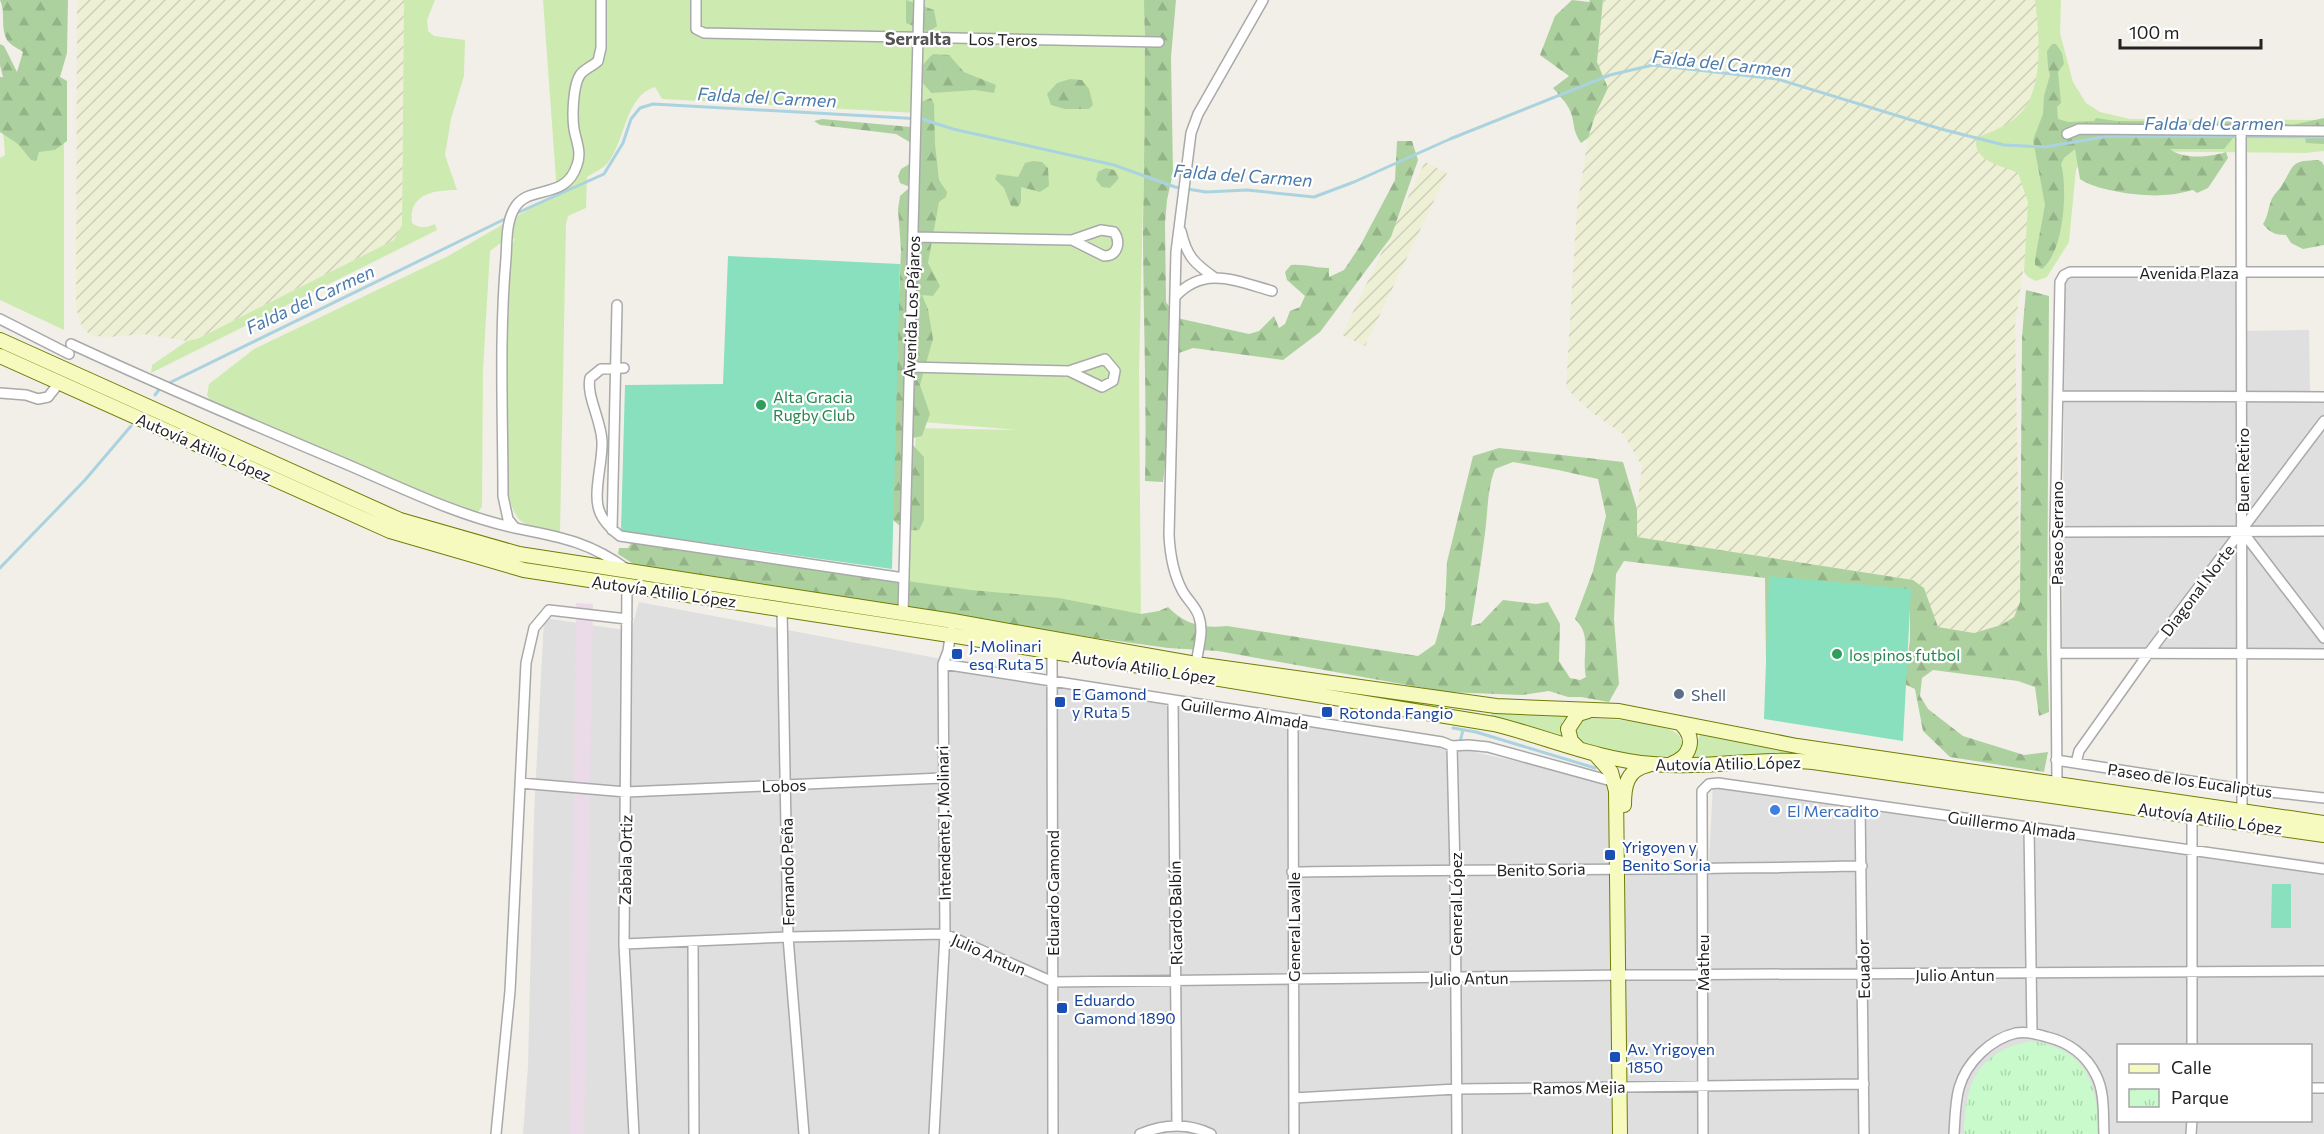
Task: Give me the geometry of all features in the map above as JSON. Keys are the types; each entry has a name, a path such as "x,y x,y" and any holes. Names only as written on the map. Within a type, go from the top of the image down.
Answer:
{"main road":[{"name":"Autovía Atilio López","path":"0,340 400,520 519,554 903,614 1052,652 1494,724 1541,736 1596,755 1651,764 1793,760 2324,835"},
{"name":"Autovía Atilio López","path":"0,356 390,531 524,570 782,609 951,628 1496,706 1619,711 1797,746 2324,823"},
{"path":"1580,749 1571,741 1568,729 1578,714 1590,711"},
{"path":"1669,765 1682,759 1690,744 1689,732 1680,723"},
{"path":"1596,755 1611,772 1615,782 1620,868 1624,1087 1628,1134"},
{"path":"1620,868 1625,783 1634,771 1651,764"},
{"path":"1620,1134 1624,1087"}],"street":[{"path":"515,528 508,519 503,496 504,282 508,230 514,209 524,198 560,188 572,178 578,164 579,150 573,110 576,84 580,74 598,61 601,48 601,0"},
{"name":"Los Teros","path":"696,0 696,28 704,33 1159,42"},
{"name":"Avenida Los Pájaros","path":"903,614 919,0"},
{"path":"1196,664 1200,619 1196,609 1182,591 1176,575 1169,536 1176,252 1193,125 1263,0"},
{"path":"2067,134 2079,129 2324,131"},
{"name":"Buen Retiro","path":"2241,130 2242,811"},
{"path":"1179,226 1190,258 1215,278"},
{"path":"913,237 1072,240 1093,232 1108,230 1114,232 1118,237 1118,244 1116,252 1110,256 1104,256 1072,240"},
{"name":"Avenida Plaza","path":"2060,282 2064,275 2070,272 2324,272"},
{"path":"1174,297 1195,280 1215,278 1226,278 1272,291"},
{"name":"Paseo Serrano","path":"2057,784 2055,532 2060,282"},
{"path":"612,530 620,368 617,305"},
{"path":"0,319 432,502 488,522 590,546 605,553 630,571"},
{"path":"909,367 1069,371"},
{"path":"620,368 601,369 590,378 588,384 598,415 602,442 597,507 612,530 620,536 904,578"},
{"path":"0,393 26,395 38,399 48,397 59,383"},
{"path":"2058,396 2324,397"},
{"name":"Diagonal Norte","path":"2076,763 2079,752 2148,654 2324,421"},
{"path":"2242,531 2324,638"},
{"path":"2055,532 2324,531"},
{"name":"Zabala Ortiz","path":"627,586 624,944 634,1134"},
{"name":"Fernando Peña","path":"782,609 788,937 804,1134"},
{"path":"496,1134 510,990 526,663 530,642 538,622 549,610 627,619"},
{"name":"Intendente J. Molinari","path":"934,1134 945,934 942,778 943,664 948,651 951,628"},
{"name":"Eduardo Gamond","path":"1052,652 1053,1134"},
{"path":"2056,653 2324,654"},
{"name":"Guillermo Almada","path":"943,664 1173,702 1442,742 1452,746 1477,745 1615,782"},
{"name":"Ricardo Balbín","path":"1173,702 1177,1125"},
{"name":"General Lavalle","path":"1293,720 1294,1134"},
{"name":"General López","path":"1452,746 1457,1134"},
{"name":"Paseo de los Eucaliptus","path":"2056,760 2242,789 2324,798"},
{"name":"Lobos","path":"520,783 626,792 942,778"},
{"name":"Guillermo Almada","path":"1702,791 1709,784 1718,783 2324,869"},
{"name":"Matheu","path":"1702,791 1703,1134"},
{"name":"Ecuador","path":"1860,804 1864,1134"},
{"path":"2192,815 2192,1044"},
{"path":"2029,827 2032,1033"},
{"name":"Benito Soria","path":"1292,872 1620,868 1702,870 1862,866"},
{"name":"Julio Antun","path":"624,944 788,937 945,934 1053,982 2324,971"},
{"path":"693,942 694,1134"},
{"path":"1954,1134 1959,1086 1976,1057 2001,1039 2017,1033 2032,1033 2068,1045 2082,1054 2097,1076 2102,1100 2103,1134"},
{"name":"Ramos Mejia","path":"1294,1098 1457,1089 1864,1084"},
{"path":"1140,1134 1177,1125 1200,1129 1211,1134"}],"shaded area":[{"path":"2235,270 2236,331 2309,330 2310,391 2324,391 2324,650 2062,650 2065,276"},
{"path":"639,602 947,660 1066,678 1470,751 1610,782 1615,866 1709,862 1713,782 2324,862 2324,1134 523,1134 528,1066 534,815 544,618 631,631"},
{"path":"576,603 593,604 584,1134 570,1134"}],"green space":[{"path":"0,0 68,0 67,53 60,77 67,81 67,141 55,150 39,152 36,161 31,160 18,144 0,132 0,77 3,77 0,65 0,44 4,46 17,72 23,52 7,40"},
{"path":"77,0 404,0 402,226 394,240 197,339 187,341 144,334 109,337 94,336 87,332 82,327 76,308"},
{"path":"404,0 435,0 427,20 428,31 434,36 465,40 464,76 451,119 445,155 457,190 440,191 424,196 418,200 412,213 412,223 423,227 435,224 437,230 151,373 152,365 187,341 197,339 394,240 402,225"},
{"path":"543,0 919,0 916,113 662,99 655,87 637,99 613,155 605,166 587,177 586,208 568,216 566,224 560,534 523,523 514,511 508,489 507,293 511,246 515,239 502,242 490,251 483,370 482,507 478,512 441,502 210,400 207,395 209,384 254,349 448,256 557,193"},
{"path":"906,0 934,10 937,26 929,32 906,23"},
{"path":"925,0 1145,0 1146,73 1139,371 1141,623 908,590 916,428 1019,430 911,421"},
{"path":"1144,0 1176,0 1171,57 1173,173 1165,223 1166,302 1177,318 1249,334 1259,331 1274,316 1279,328 1285,324 1290,311 1300,307 1305,296 1287,280 1285,272 1291,265 1329,268 1329,277 1344,270 1360,246 1395,180 1397,141 1412,141 1418,160 1391,237 1320,332 1283,360 1193,348 1179,353 1163,482 1145,481"},
{"path":"1572,0 1589,2 1590,0 1603,0 1597,62 1608,88 1596,113 1588,138 1581,143 1575,132 1569,108 1553,88 1569,76 1540,55 1555,16"},
{"path":"1603,0 2037,0 2047,46 2023,164 2034,196 2015,326 2020,602 2014,617 2001,625 1974,633 1938,627 1924,588 1913,580 1636,537 1642,466 1623,434 1591,412 1566,388 1577,207 1588,138 1596,113 1608,89 1597,63"},
{"path":"2035,0 2061,0 2060,33 2073,82 2086,103 2100,112 2130,119 2324,120 2324,151 2305,153 2103,151 2085,158 2076,169 2069,242 2047,277 2036,281 2028,277 2024,272 2028,202 2018,173 1983,158 1976,146 1976,138 2014,119 2024,109 2030,98 2035,85 2038,56"},
{"path":"2052,44 2056,44 2062,53 2064,64 2058,72 2061,103 2057,107 2058,119 2068,122 2094,121 2096,118 2116,121 2272,122 2292,125 2324,118 2324,144 2306,143 2304,133 2289,134 2284,138 2259,133 2257,138 2233,138 2224,149 2170,149 2189,156 2226,152 2228,158 2208,188 2197,193 2193,190 2171,195 2133,194 2109,190 2088,183 2080,179 2075,149 2064,158 2061,164 2064,204 2060,235 2049,261 2042,269 2035,265 2035,259 2045,205 2033,140 2043,114 2044,96 2050,75 2047,51"},
{"path":"933,54 949,55 964,72 996,85 994,93 975,90 932,93 920,78 920,74 923,65"},
{"path":"64,79 64,330 0,300 0,158 5,155 0,89"},
{"path":"1070,79 1082,80 1089,89 1093,105 1089,109 1065,109 1051,105 1047,94 1057,83"},
{"path":"931,98 934,104 939,180 947,192 946,197 939,202 928,263 940,286 933,296 922,295 928,309 933,339 920,385 930,414 922,436 912,438 911,443 924,457 924,520 919,530 910,530 902,527 889,516 901,250 898,209 900,196 910,187 900,183 898,176 901,169 911,163 913,144 896,134 820,125 814,121 822,119 911,127 920,122 921,102"},
{"path":"2318,160 2324,166 2324,245 2303,249 2291,243 2286,235 2273,232 2263,224 2272,199 2294,165 2302,161"},
{"path":"1042,162 1048,168 1049,186 1040,192 1021,187 1021,202 1018,207 1011,206 1004,188 995,179 997,174 1018,177 1025,163"},
{"path":"1425,162 1447,173 1365,346 1342,335"},
{"path":"1106,168 1114,170 1119,178 1110,188 1102,187 1096,180 1098,172"},
{"name":"Alta Gracia Rugby Club","path":"728,256 900,264 892,569 621,531 625,385 723,384"},
{"path":"2026,290 2049,296 2047,651 2049,712 2039,716 2035,687 2018,681 1933,670 1922,678 1920,696 1928,709 1963,736 2024,755 2048,752 2044,772 1950,757 1923,731 1915,689 1904,684 1910,639 1910,597 1766,660 1765,578 1624,561 1616,574 1614,619 1619,684 1609,702 1568,697 1549,691 1522,695 1446,692 1218,651 1168,648 1096,638 638,567 618,554 619,548 628,548 632,542 971,590 1059,598 1141,614 1168,607 1181,618 1202,626 1227,626 1418,656 1435,644 1445,609 1447,562 1473,456 1499,448 1623,462 1637,509 1637,537 1913,580 1924,588 1938,627 1974,633 2001,625 2014,617 2020,602 2022,337","holes":["1513,462 1598,479 1606,516 1593,571 1575,619 1585,639 1586,677 1580,680 1570,678 1559,661 1560,624 1548,602 1536,604 1503,600 1481,623 1471,626 1489,493 1495,469"]},
{"name":"los pinos futbol","path":"1769,576 1911,589 1903,741 1764,719"},
{"path":"1492,710 1516,714 1570,714 1562,722 1564,739 1490,720"},
{"path":"1584,718 1646,723 1669,729 1678,734 1682,745 1674,755 1653,757 1625,754 1586,744 1577,740 1574,727"},
{"path":"1701,733 1803,754 1689,759"},
{"path":"2272,884 2291,884 2291,928 2271,928"},
{"path":"2032,1041 2065,1052 2077,1061 2085,1072 2095,1099 2099,1134 1964,1134 1967,1099 1978,1072 1998,1053"}],"waterway":[{"name":"Falda del Carmen","path":"515,214 604,174 623,143 631,119 640,108 653,104 922,119 953,129 1114,165 1175,187 1206,192 1247,190 1314,197 1610,75 1653,65 1777,79 1941,129 2004,145 2045,147 2109,136 2324,137"},
{"name":"Falda del Carmen","path":"167,384 509,217"},
{"name":"Falda del Carmen","path":"155,395 161,387"},
{"name":"Falda del Carmen","path":"0,568 85,480 131,426"},
{"path":"1453,728 1476,732 1595,768"},
{"path":"1460,742 1463,730"}],"place":[{"name":"Alta Gracia Rugby Club","path":"761,405"},
{"name":"J. Molinari esq Ruta 5","path":"957,654"},
{"name":"los pinos futbol","path":"1837,654"},
{"name":"Shell","path":"1679,694"},
{"name":"E Gamond y Ruta 5","path":"1060,702"},
{"name":"Rotonda Fangio","path":"1327,712"},
{"name":"El Mercadito","path":"1775,810"},
{"name":"Yrigoyen y Benito Soria","path":"1610,855"},
{"name":"Eduardo Gamond 1890","path":"1062,1008"},
{"name":"Av. Yrigoyen 1850","path":"1615,1057"}],"district":[{"name":"Serralta","path":"918,38"}]}
